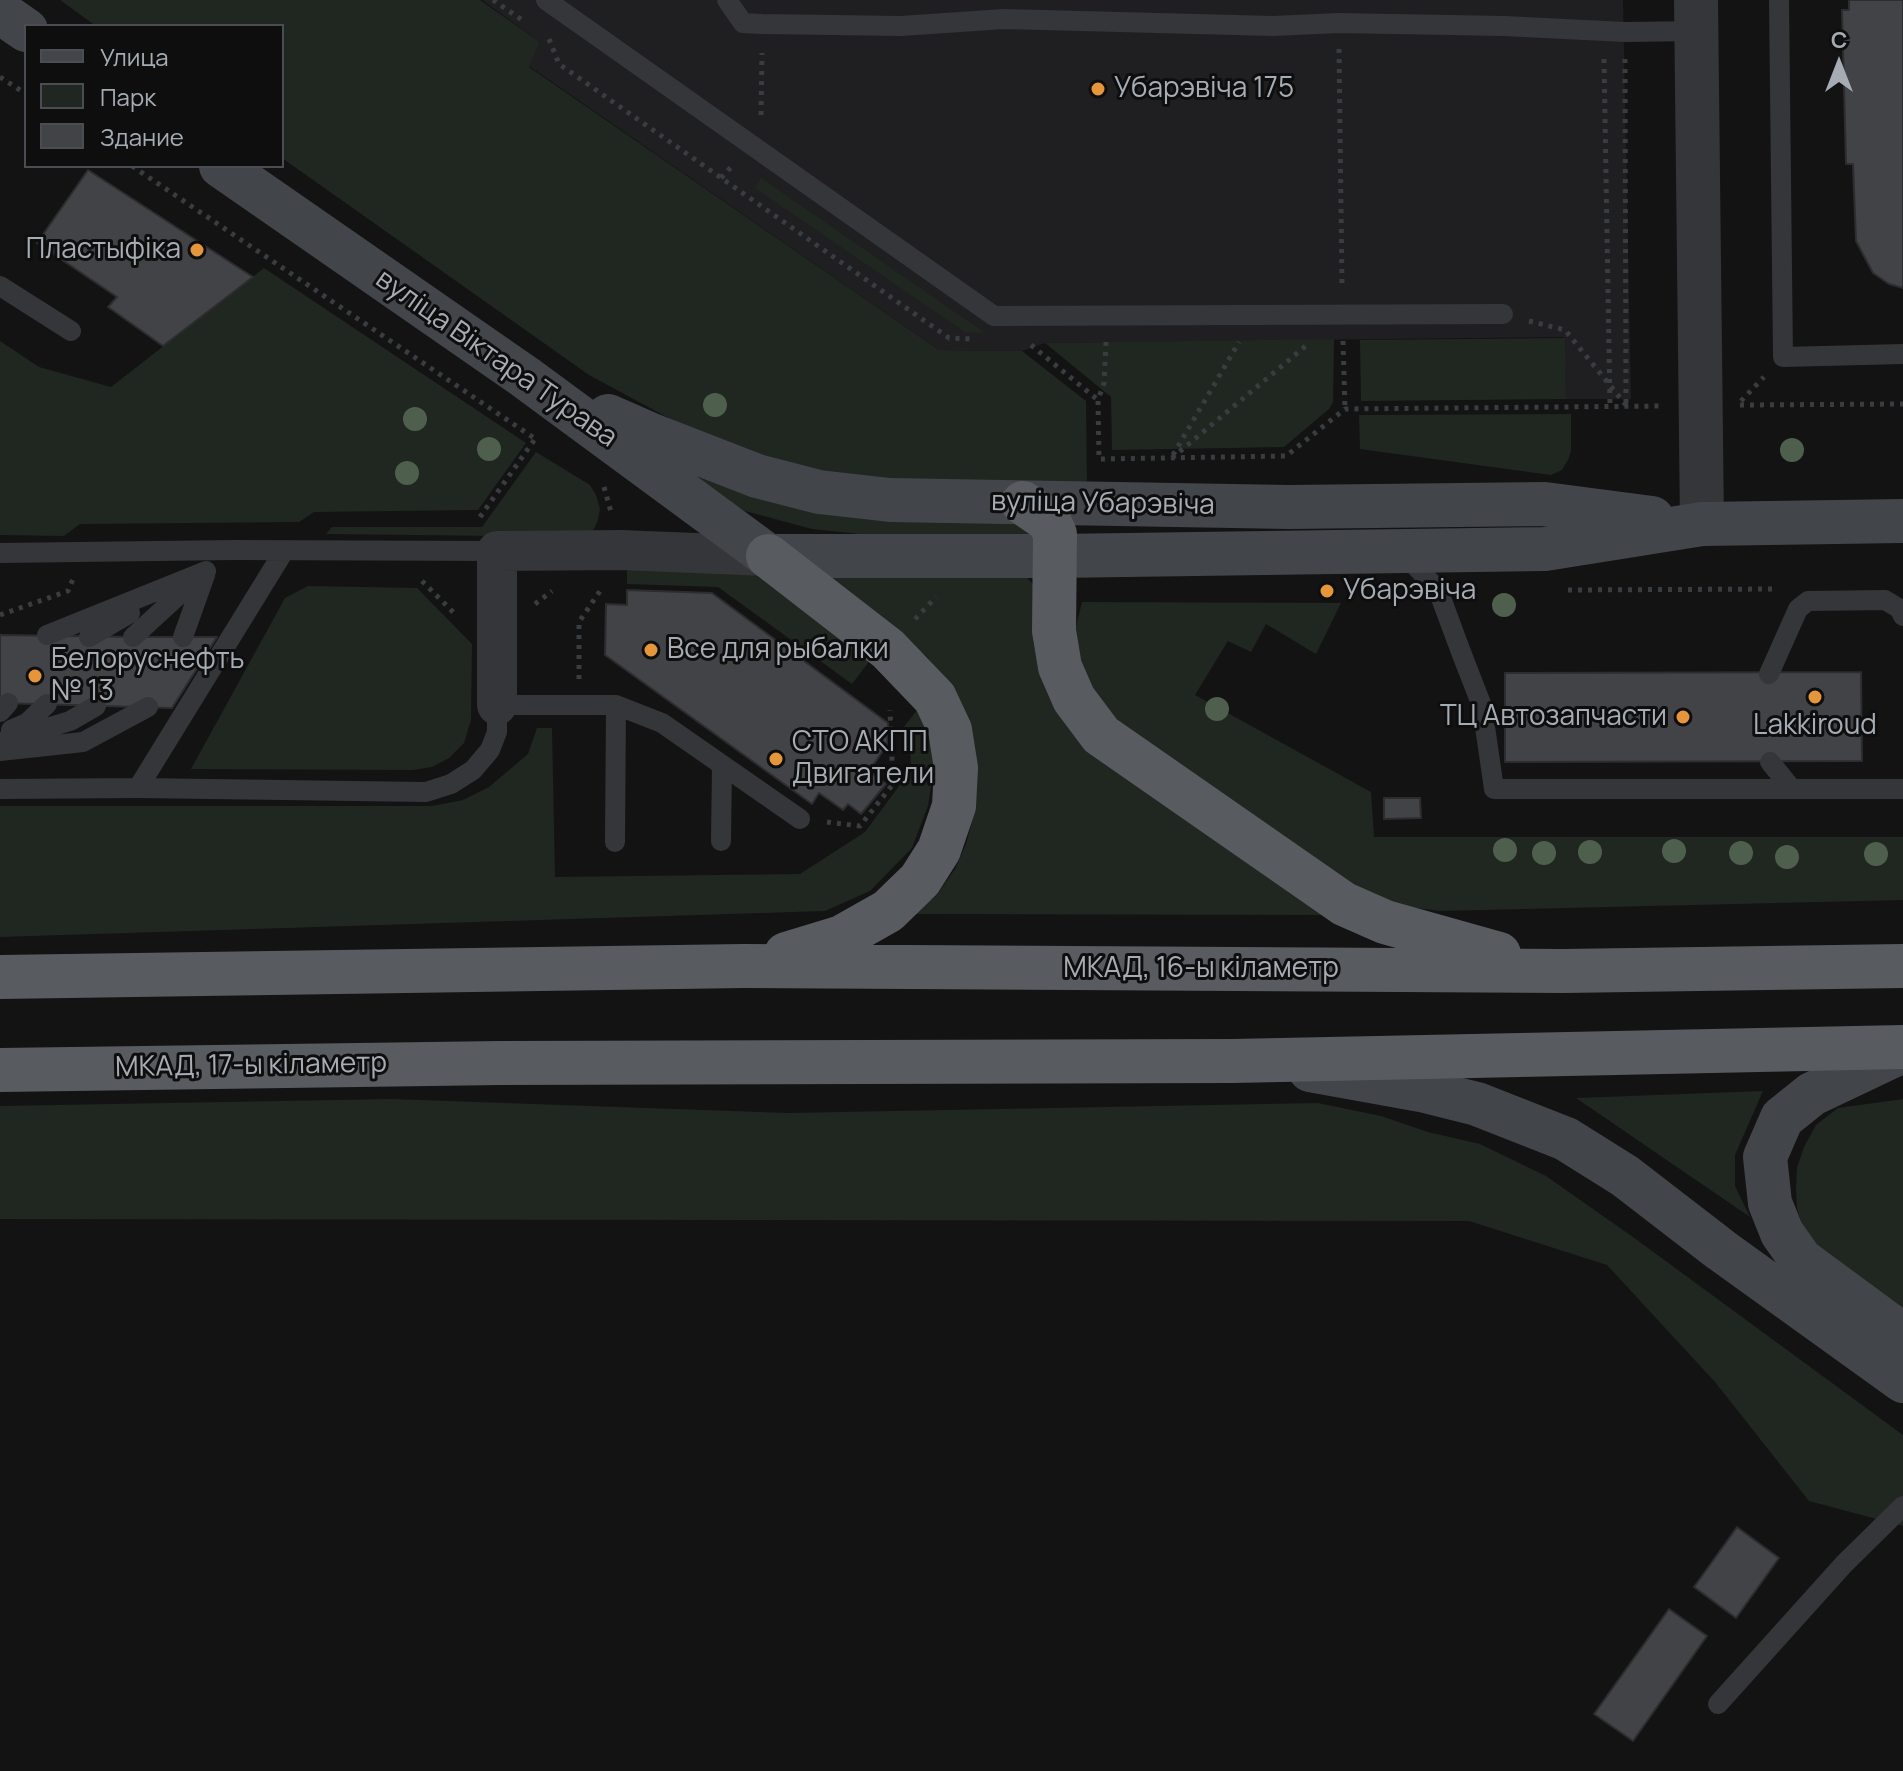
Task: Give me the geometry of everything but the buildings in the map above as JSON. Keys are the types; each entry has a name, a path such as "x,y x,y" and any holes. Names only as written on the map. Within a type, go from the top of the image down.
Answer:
{"highway":[{"path":"1023,503 1049,521 1055,534 1054,631 1060,667 1074,699 1101,735 1344,904 1426,935 1563,971"},
{"path":"744,966 842,937 888,911 920,880 939,850 954,806 956,768 950,730 935,698 888,649 768,556"},
{"name":"МКАД, 16-ы кіламетр","path":"0,977 744,966 1563,971 1903,966"},
{"path":"1233,1061 1903,1049"},
{"name":"МКАД, 17-ы кіламетр","path":"0,1070 501,1063 1233,1061"}],"main road":[{"path":"0,12 24,29"},
{"name":"вуліца Віктара Турава","path":"224,168 525,377 768,556"},
{"name":"вуліца Убарэвіча","path":"525,377 649,434 757,476 819,492 890,500 1274,507 1545,504 1702,524 1903,521"},
{"name":"вуліца Убарэвіча","path":"768,556 1056,556 1545,549 1702,524"},
{"path":"1903,1049 1812,1094 1782,1118 1765,1157 1770,1203 1782,1233 1801,1260 1903,1335"},
{"path":"1233,1061 1335,1073 1421,1090 1477,1104 1566,1139 1625,1176 1721,1250 1903,1381"}],"street":[{"path":"1696,16 1702,524"},
{"path":"497,705 497,551 621,550 768,556"}],"lane":[{"path":"546,0 994,316 1503,314"},
{"path":"727,0 743,23 762,24 901,26 1004,19 1273,26 1339,23 1504,26 1614,31 1696,16"},
{"path":"1779,0 1783,357 1903,354"},
{"path":"0,286 71,331"},
{"path":"133,637 234,550"},
{"path":"138,788 284,551"},
{"path":"0,553 497,551"},
{"path":"1400,551 1438,590 1482,706 1494,789 1903,789"},
{"path":"47,635 206,571"},
{"path":"89,637 206,571"},
{"path":"183,637 206,571"},
{"path":"1769,674 1798,609 1808,601 1885,600 1900,609 1903,616"},
{"path":"0,735 27,723 47,704"},
{"path":"0,789 426,792 451,784 473,770 490,750 497,732 497,705 616,705 662,723 800,819"},
{"path":"615,842 616,705"},
{"path":"0,742 70,721 96,706"},
{"path":"0,751 83,742 148,707"},
{"path":"1770,762 1792,789"},
{"path":"721,841 722,765"},
{"path":"1718,1704 1844,1564 1903,1506"}],"path":[{"path":"493,0 527,24"},
{"path":"1339,23 1345,409"},
{"path":"721,178 751,145 761,126 762,24"},
{"path":"1610,406 1614,31"},
{"path":"1614,31 1626,406"},
{"path":"539,32 550,40 559,64 949,338 979,339"},
{"path":"0,77 24,93"},
{"path":"135,168 547,447"},
{"path":"1171,459 1343,314"},
{"path":"1503,314 1565,330 1626,406"},
{"path":"1171,459 1255,315"},
{"path":"1107,316 1104,383 1098,400 1099,459 1286,456 1345,409 1699,406"},
{"path":"1024,339 1098,400"},
{"path":"1783,357 1737,405 1903,404"},
{"path":"604,485 621,550"},
{"path":"421,580 462,622"},
{"path":"579,704 579,622 605,585 594,585"},
{"path":"529,613 549,592 558,589"},
{"path":"800,819 860,826 893,784 889,698"}],"shaded area":[{"name":"Убарэвіча 175","path":"482,0 1623,0 1631,399 1566,399 1564,337 1045,343 1022,351 939,350 529,66 540,42"}],"green space":[{"path":"60,0 480,0 540,42 529,67 939,350 1022,351 1086,401 1087,487 888,480 815,470 754,454 689,429 589,375 284,159 284,24 93,24"},
{"path":"761,178 985,333 965,332 755,188"},
{"path":"264,268 526,443 478,510 314,512 299,522 80,524 64,536 0,535 0,341 39,367 111,387"},
{"path":"1565,338 1566,399 1361,401 1360,340"},
{"path":"1334,339 1333,402 1329,409 1284,447 1112,450 1111,397 1045,343"},
{"path":"1571,414 1571,451 1562,470 1551,475 1360,449 1359,415"},
{"path":"536,452 590,485 596,495 600,509 598,520 585,537 326,534 332,527 482,527"},
{"path":"691,471 1012,519 1031,534 888,537 812,529 745,511 697,486"},
{"path":"627,568 760,574 871,659 852,684 718,587 627,584"},
{"path":"825,575 1026,577 1035,586 1033,641 1041,675 1322,915 914,914 936,896 955,869 974,814 940,673 926,656"},
{"path":"308,586 417,588 472,644 471,720 464,743 449,758 432,767 413,770 191,769 285,598"},
{"path":"1082,602 1341,603 1316,654 1266,624 1251,652 1228,641 1195,695 1371,792 1374,837 1903,837 1903,900 1440,911 1408,907 1347,885 1098,706 1085,690 1074,635"},
{"path":"921,705 930,735 934,767 928,806 912,848 870,891 825,911 0,937 0,806 432,806 463,800 489,787 528,754 537,728 552,728 555,877 800,874 865,832 911,770 910,747 903,728"},
{"path":"1763,1091 1735,1155 1735,1186 1750,1217 1576,1098"},
{"path":"392,1099 788,1113 1318,1103 1381,1116 1428,1132 1480,1144 1546,1176 1903,1435 1903,1526 1809,1501 1715,1382 1607,1265 1469,1221 0,1219 0,1106"},
{"path":"1903,1099 1903,1313 1818,1253 1804,1232 1797,1208 1796,1189 1797,1168 1816,1125 1838,1108"}],"place":[{"name":"Убарэвіча 175","path":"1098,89"},
{"name":"Пластыфіка","path":"197,250"},
{"name":"Убарэвіча","path":"1327,591"},
{"name":"Все для рыбалки","path":"651,650"},
{"name":"Белоруснефть № 13","path":"35,676"},
{"name":"Lakkiroud","path":"1815,697"},
{"name":"ТЦ Автозапчасти","path":"1683,717"},
{"name":"СТО АКПП Двигатели","path":"776,759"}]}
